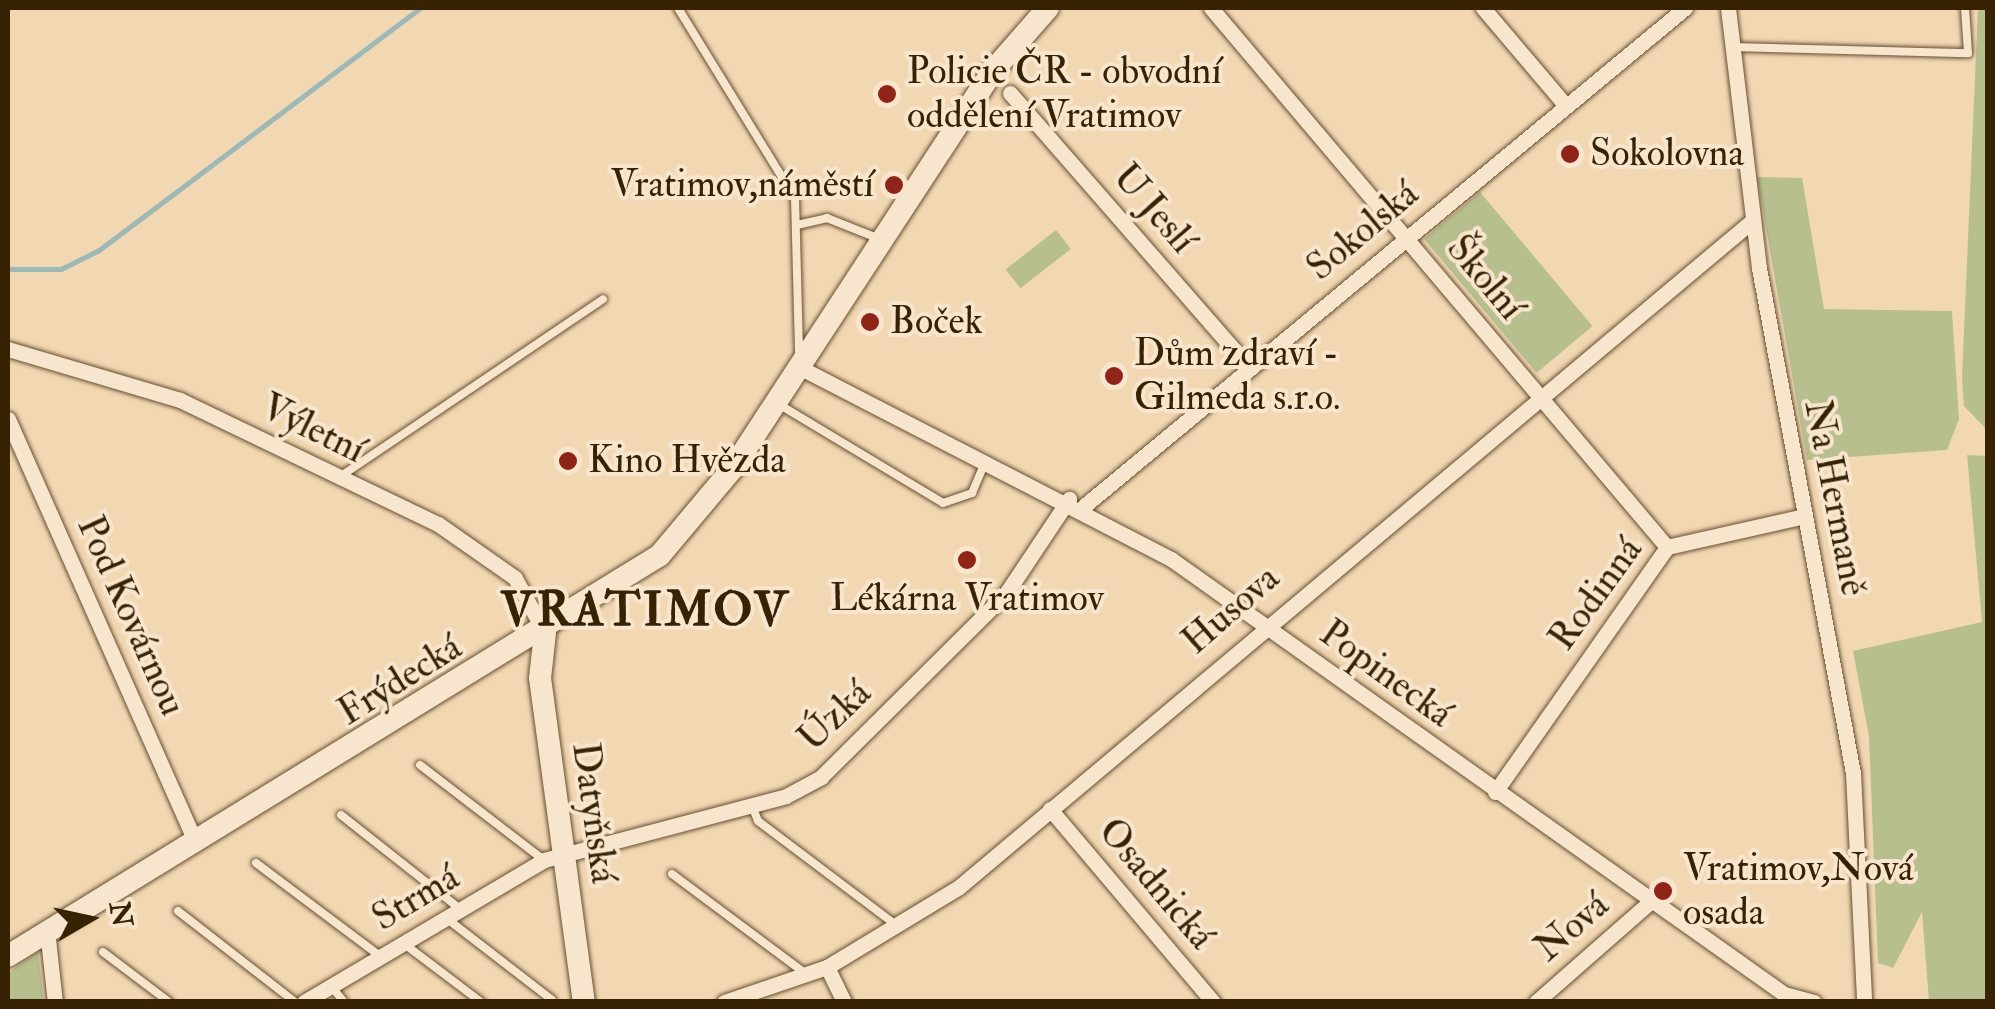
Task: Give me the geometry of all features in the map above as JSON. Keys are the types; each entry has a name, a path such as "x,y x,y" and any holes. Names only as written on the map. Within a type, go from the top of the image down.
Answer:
{"main road":[{"name":"Frýdecká","path":"10,951 545,633 660,555 777,402 992,73 1048,8"},
{"name":"Datyňská","path":"545,633 540,678 554,857 584,1002"}],"street":[{"name":"Školní","path":"1211,8 1667,547"},
{"path":"1484,8 1566,106"},
{"name":"Sokolská","path":"1076,503 1250,368 1685,8"},
{"name":"Na Hermaně","path":"1728,8 1752,221 1853,773 1864,1002"},
{"name":"U Jeslí","path":"1010,93 1250,368"},
{"name":"Husova","path":"724,1002 826,967 960,887 1538,392 1752,221"},
{"name":"Výletní","path":"8,349 180,400 484,551 533,600 545,633"},
{"name":"Popinecká","path":"799,366 1076,503 1263,625 1784,994 1814,1002"},
{"name":"Pod Kovárnou","path":"8,420 194,839"},
{"name":"Úzká","path":"554,857 752,806 821,777 1007,592 1076,503"},
{"name":"Rodinná","path":"1494,792 1667,547 1805,516"},
{"name":"Osadnická","path":"1050,809 1212,1002"},
{"name":"Strmá","path":"304,1002 554,857"},
{"name":"Nová","path":"1536,1002 1651,900"},
{"path":"47,930 55,1002"},
{"path":"826,967 844,1002"}],"lane":[{"path":"678,8 795,198 799,366"},
{"path":"1732,47 1968,53 1964,8"},
{"path":"797,226 827,218 881,240"},
{"path":"338,478 603,299"},
{"path":"777,402 943,503 972,494 986,458"},
{"path":"420,766 554,857"},
{"path":"752,806 758,821 896,925"},
{"path":"341,816 552,1000"},
{"path":"256,862 380,956"},
{"path":"672,874 806,974"},
{"path":"178,911 295,1002"},
{"path":"404,943 481,1002"},
{"path":"103,952 169,1002"},
{"path":"331,986 344,1002"}],"green space":[{"path":"1978,8 1988,8 1987,430 1964,406 1962,377"},
{"path":"1757,177 1802,178 1824,309 1952,311 1959,419 1947,450 1807,460"},
{"path":"1480,192 1592,326 1537,373 1424,239"},
{"path":"1056,230 1071,249 1020,288 1006,269"},
{"path":"1967,455 1988,456 1987,1001 1929,1001 1922,912 1893,968 1878,963 1869,736 1853,651 1982,622"},
{"path":"38,952 44,1001 8,1001 8,973"}],"waterway":[{"path":"8,269 61,269 99,250 420,8"}],"place":[{"name":"Policie ČR - obvodní oddělení Vratimov","path":"887,94"},
{"name":"Sokolovna","path":"1570,154"},
{"name":"Vratimov,náměstí","path":"894,185"},
{"name":"Boček","path":"870,322"},
{"name":"Dům zdraví - Gilmeda s.r.o.","path":"1114,376"},
{"name":"Kino Hvězda","path":"568,461"},
{"name":"Lékárna Vratimov","path":"967,560"},
{"name":"Vratimov,Nová osada","path":"1663,891"}],"district":[{"name":"VRATIMOV","path":"645,611"}]}
